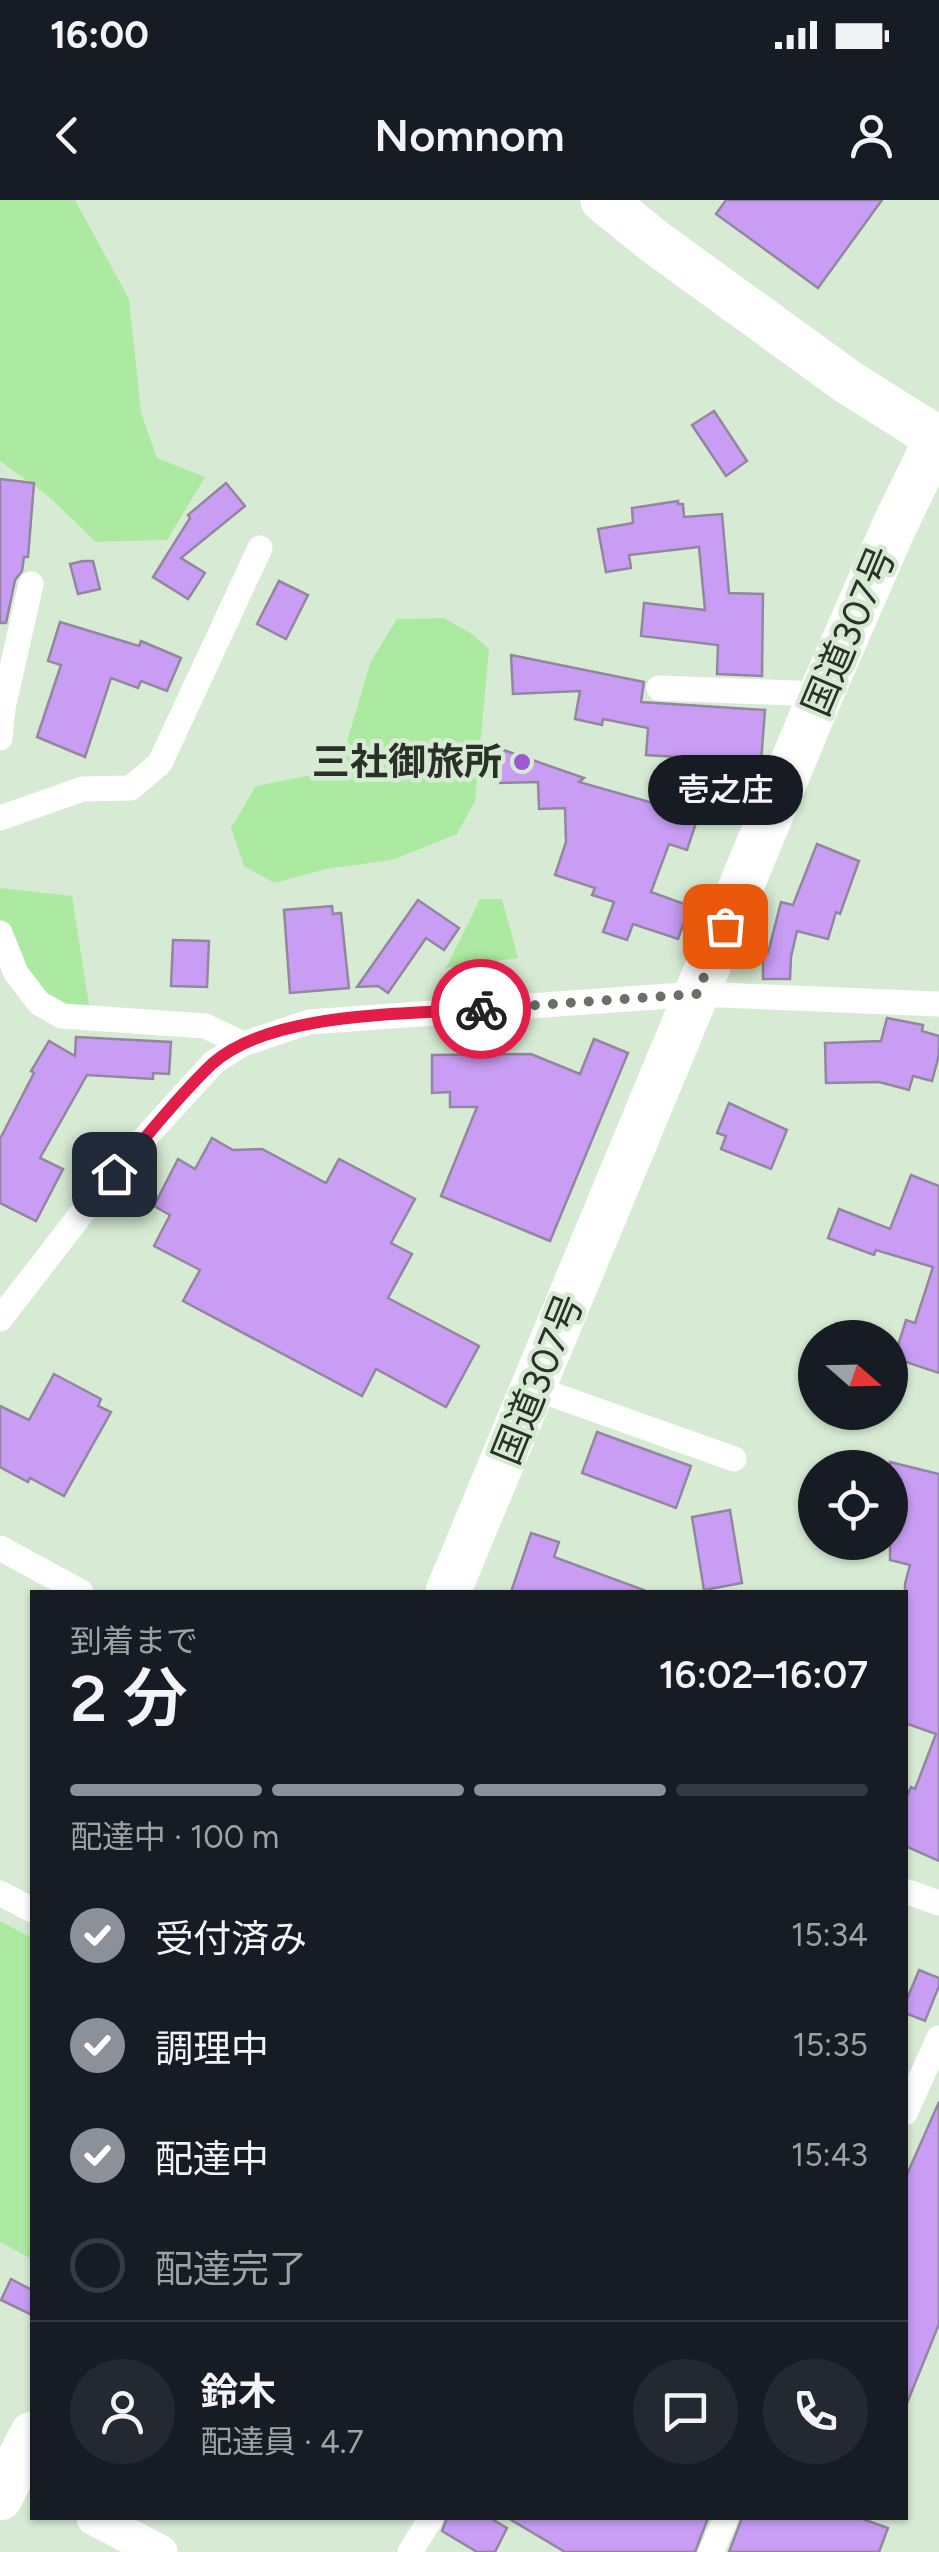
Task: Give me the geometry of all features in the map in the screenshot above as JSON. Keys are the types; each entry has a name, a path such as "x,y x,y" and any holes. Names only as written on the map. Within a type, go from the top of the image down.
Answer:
{"highway":[{"name":"国道307号","path":"449,1590 821,694 937,438 848,382 603,200"},
{"path":"11,2482 30,2439"}],"street":[{"path":"0,818 83,788 131,788 160,762 260,548"},
{"path":"0,738 2,708 31,584"},
{"path":"659,688 821,694"},
{"path":"0,933 16,973 39,1004 62,1016 206,1026 243,1044"},
{"path":"0,1319 114,1174 214,1062 243,1044 309,1022 697,994 939,1004"},
{"path":"534,1388 734,1458"},
{"path":"0,1548 77,1590"},
{"path":"908,1892 939,1904"},
{"path":"0,1893 30,1909"},
{"path":"908,2106 939,2038"},
{"path":"98,2520 160,2552"},
{"path":"410,2552 430,2520"},
{"path":"711,2552 725,2520"}],"green space":[{"path":"0,200 75,200 129,299 141,413 157,458 205,477 167,540 96,542 48,496 0,461"},
{"path":"444,618 489,649 475,801 457,834 392,860 326,869 274,883 244,866 231,828 256,786 317,774 345,748 371,661 397,619"},
{"path":"0,888 72,896 91,1018 62,1016 0,933"},
{"path":"480,899 502,899 518,958 446,968"},
{"path":"0,1921 30,1937 30,2258 0,2242"}],"building":[{"path":"726,200 882,200 818,288 716,214"},
{"path":"714,411 747,461 726,476 692,425"},
{"path":"0,479 34,483 28,557 24,557 22,571 15,580 6,623 0,623"},
{"path":"226,483 245,506 181,558 205,573 188,599 153,577 190,518 188,515"},
{"path":"678,501 683,504 684,517 722,514 729,593 763,594 762,676 717,674 718,645 641,636 644,603 705,610 699,547 629,555 631,568 606,572 598,529 633,523 632,508"},
{"path":"93,561 100,589 78,594 70,564"},
{"path":"279,581 308,595 286,639 257,624"},
{"path":"60,622 139,646 141,641 181,658 167,691 141,681 138,688 111,678 85,757 37,737 61,665 48,661"},
{"path":"511,655 644,682 641,702 765,710 761,762 733,817 702,805 687,850 669,844 651,892 690,906 678,939 633,924 627,940 603,932 614,902 592,895 595,888 555,875 566,842 565,808 539,809 538,782 500,783 498,748 584,778 579,782 674,809 693,758 646,755 648,728 603,719 602,725 575,719 580,691 513,694"},
{"path":"817,844 859,861 840,914 836,912 828,939 797,931 790,979 763,979 763,953 768,953 781,902 793,905"},
{"path":"418,900 459,928 444,950 426,938 388,993 378,986 357,987"},
{"path":"332,906 333,914 341,913 349,988 290,993 284,910"},
{"path":"173,940 209,941 207,987 171,986"},
{"path":"887,1018 923,1025 922,1031 939,1036 932,1081 913,1076 909,1090 879,1082 826,1083 825,1043 881,1041"},
{"path":"76,1037 171,1042 169,1074 153,1073 153,1079 87,1075 40,1158 63,1169 36,1221 0,1203 0,1139 49,1041 75,1056"},
{"path":"594,1039 628,1053 550,1241 441,1196 477,1107 450,1107 450,1092 432,1093 432,1055 531,1054 580,1074"},
{"path":"729,1103 787,1130 771,1169 721,1149 726,1136 717,1133"},
{"path":"212,1138 233,1150 262,1149 326,1183 339,1159 415,1199 391,1243 412,1254 388,1298 479,1346 446,1407 376,1369 362,1396 183,1301 200,1270 154,1246 170,1215 154,1206 178,1159 195,1169"},
{"path":"911,1175 939,1186 939,1373 908,1363 908,1321 915,1323 933,1267 876,1250 874,1255 828,1238 839,1209 890,1229"},
{"path":"54,1374 101,1399 98,1406 111,1412 64,1496 0,1467 0,1406 29,1420"},
{"path":"597,1432 691,1466 676,1508 582,1473"},
{"path":"908,1466 939,1474 939,1861 908,1847 908,1794 911,1787 915,1789 936,1734 908,1724 905,1584 910,1565 890,1560 908,1560"},
{"path":"730,1510 742,1583 704,1590 692,1517"},
{"path":"531,1533 559,1542 554,1557 644,1590 512,1590"},
{"path":"919,1970 939,1978 925,2021 908,2014 908,1997"},
{"path":"939,2102 939,2324 908,2401 908,2172"},
{"path":"11,2279 30,2289 30,2314 1,2300"},
{"path":"446,2520 493,2520 507,2528 495,2552 477,2552 442,2531"},
{"path":"511,2520 707,2520 695,2552 565,2552"},
{"path":"741,2520 866,2520 888,2528 879,2552 729,2552"}],"way so far":[{"path":"481,1009 697,994 725,926"}],"place":[{"name":"三社御旅所","path":"522,762"},
{"name":"壱之庄","path":"725,926"}],"route":[{"path":"114,1174 214,1062 243,1044 309,1022 481,1009"}]}
